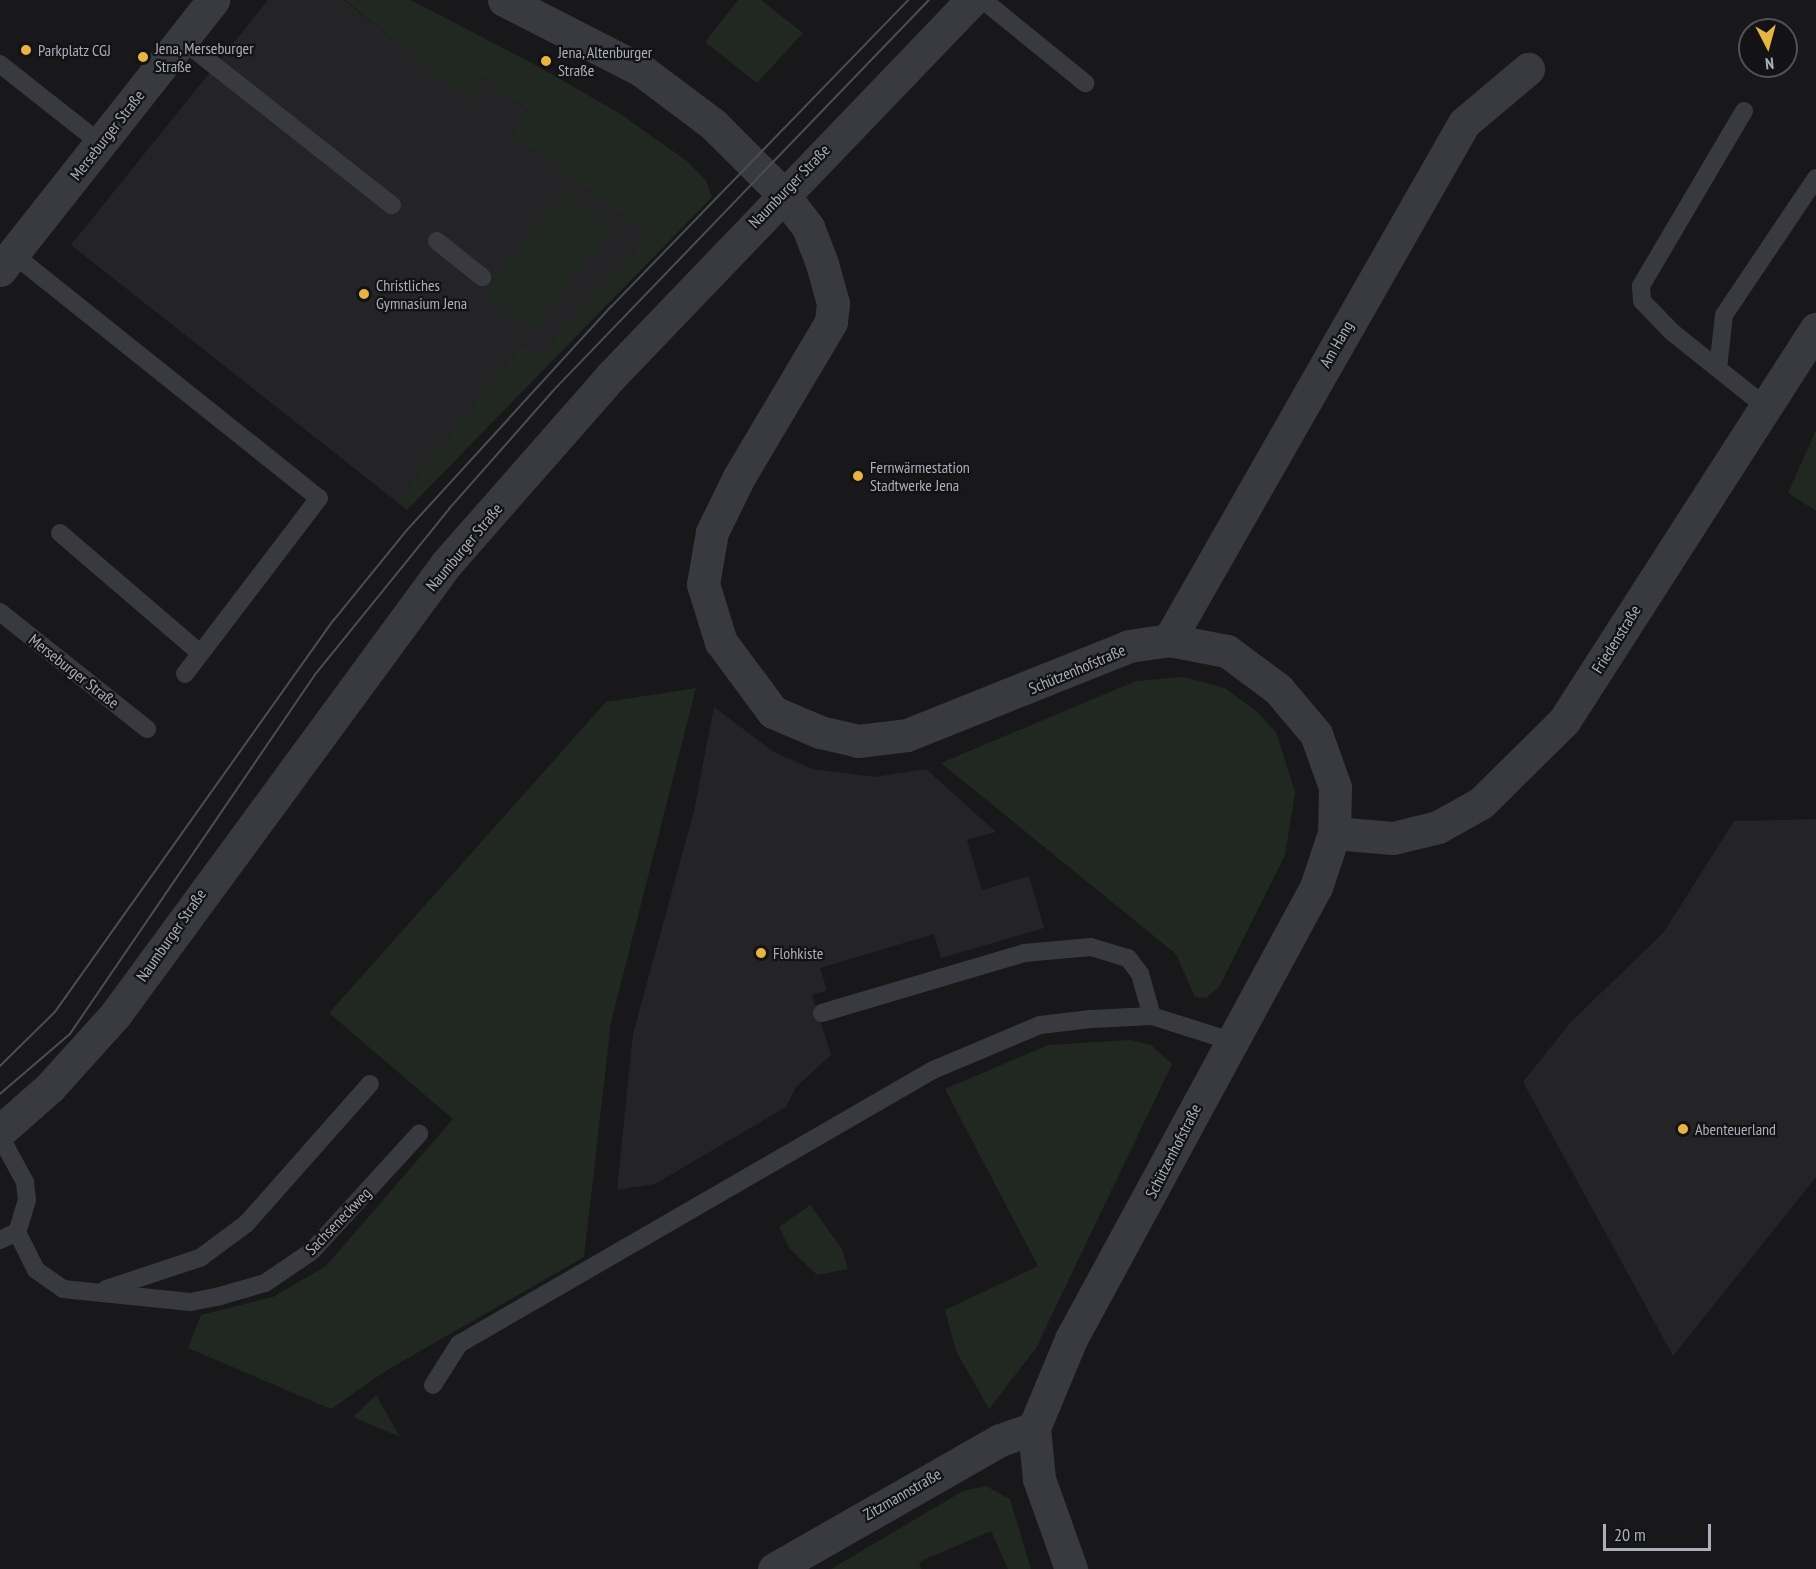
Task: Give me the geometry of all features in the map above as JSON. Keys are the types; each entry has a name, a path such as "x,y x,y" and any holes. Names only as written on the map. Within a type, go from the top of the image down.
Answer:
{"street":[{"name":"Merseburger Straße","path":"6,262 213,0"},
{"name":"Schützenhofstraße","path":"504,0 641,70 713,124 782,192 808,227 832,303 818,353 739,477 712,532 703,584 711,621 747,683 773,712 820,732 858,741 908,735 1129,646 1169,640 1227,651 1278,689 1316,734 1335,787 1334,833 1316,887 1231,1041 1136,1226 1071,1339 1034,1428 1039,1479 1071,1569"},
{"name":"Naumburger Straße","path":"0,1131 50,1088 115,1015 446,564 782,192 972,0"},
{"name":"Am Hang","path":"1169,640 1464,123 1528,69"},
{"name":"Friedenstraße","path":"1334,833 1393,838 1438,827 1490,794 1564,721 1816,330"},
{"name":"Zitzmannstraße","path":"774,1569 990,1446 1034,1428"}],"lane":[{"path":"983,0 1085,83"},
{"path":"182,40 392,205"},
{"path":"0,64 100,143"},
{"path":"1744,111 1641,286 1642,301 1766,407"},
{"path":"1718,368 1724,315 1816,178"},
{"path":"437,241 482,277"},
{"path":"6,262 319,498 185,674"},
{"path":"60,533 200,653"},
{"name":"Merseburger Straße","path":"0,612 147,729"},
{"path":"822,1013 1024,953 1091,947 1128,958 1140,974 1152,1016"},
{"path":"433,1385 459,1344 933,1070 1040,1025 1152,1016 1231,1041"},
{"name":"Sachseneckweg","path":"102,1290 200,1258 246,1224 370,1084"},
{"name":"Sachseneckweg","path":"17,1232 36,1270 63,1289 102,1290 190,1302 265,1283 312,1251 419,1134"},
{"path":"0,1136 25,1182 27,1200 17,1232 0,1240"}],"shaded area":[{"name":"Christliches Gymnasium Jena","path":"268,0 344,0 468,99 484,78 528,111 511,134 650,235 538,357 522,344 397,502 71,245"},
{"path":"345,0 411,0 539,67 619,113 687,161 706,180 712,197 407,510 397,502 522,344 538,357 650,235 511,134 528,111 484,78 468,100"},
{"path":"738,0 761,0 803,33 757,83 705,42"},
{"path":"564,191 612,229 533,331 484,293"},
{"path":"1816,430 1816,511 1788,493"},
{"path":"1183,677 1225,688 1257,712 1276,732 1295,792 1285,855 1219,987 1206,998 1195,997 1176,954 941,763 1136,681"},
{"path":"696,688 611,1022 584,1257 387,1370 331,1409 188,1348 201,1315 273,1297 326,1266 453,1119 329,1013 606,702"},
{"name":"Flohkiste","path":"714,707 774,752 812,769 875,777 926,769 996,832 967,840 982,890 1029,876 1044,928 941,958 934,934 820,968 827,990 812,995 831,1055 796,1087 786,1107 655,1184 617,1190 633,1034 694,811"},
{"name":"Abenteuerland","path":"1816,819 1816,1177 1673,1356 1523,1082 1570,1023 1664,932 1734,821"},
{"path":"1129,1040 1151,1045 1172,1064 1036,1348 989,1409 956,1351 945,1310 1038,1266 945,1089 1048,1045"},
{"path":"810,1205 842,1249 848,1269 817,1275 790,1249 779,1227"},
{"path":"376,1395 400,1437 353,1417"},
{"path":"986,1486 1010,1499 1031,1569 1008,1569 991,1531 919,1562 921,1569 831,1569 963,1491"}],"tram line":[{"path":"0,1066 55,1012 334,620 408,529 611,307 908,0"},
{"path":"0,1094 70,1034 314,676 449,509 552,392 929,0"}],"place":[{"name":"Parkplatz CGJ","path":"26,50"},
{"name":"Jena, Merseburger Straße","path":"143,57"},
{"name":"Jena, Altenburger Straße","path":"546,61"},
{"name":"Christliches Gymnasium Jena","path":"364,294"},
{"name":"Fernwärmestation Stadtwerke Jena","path":"858,476"},
{"name":"Flohkiste","path":"761,953"},
{"name":"Abenteuerland","path":"1683,1129"}]}
